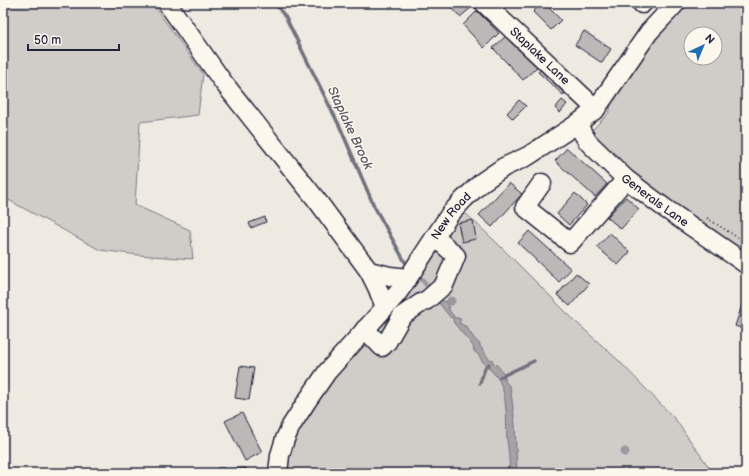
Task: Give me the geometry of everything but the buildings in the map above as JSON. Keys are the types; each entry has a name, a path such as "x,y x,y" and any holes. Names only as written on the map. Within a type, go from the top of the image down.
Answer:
{"street":[{"path":"167,3 223,82 315,197 369,271 378,287 385,306"},
{"name":"Staplake Lane","path":"484,3 596,109"},
{"name":"New Road","path":"278,473 284,439 307,400 327,372 396,294 450,214 482,182 504,167 528,156 577,124 596,109 649,32 676,3"},
{"name":"Generals Lane","path":"577,124 588,142 626,179 666,209 746,264"},
{"path":"542,183 525,207 570,243 626,179"},
{"path":"365,329 382,347 387,342 402,316 444,285 456,256 435,237"},
{"path":"369,271 390,276 408,278"}],"shaded area":[{"path":"3,3 152,3 203,74 198,115 140,122 135,205 190,230 193,259 138,255 100,250 3,197"},
{"path":"686,3 746,3 746,261 725,248 589,138 591,131 609,113 613,97 662,29"},
{"path":"463,211 576,322 618,360 675,419 713,473 287,473 289,452 301,423 325,389 355,353 397,308 426,268"},
{"path":"422,277 444,302 446,301 449,310 455,318 459,318 461,320 459,323 467,327 489,359 492,359 494,364 497,365 505,375 505,381 510,387 512,400 515,425 517,473 511,473 509,470 506,406 500,382 485,365 479,355 474,351 473,346 454,323 453,318 450,317 437,299 420,280"}],"waterway":[{"name":"Staplake Brook","path":"275,3 286,18 340,127 374,206 405,262"},
{"path":"500,377 534,361"},
{"path":"480,383 485,368 489,364"}]}
